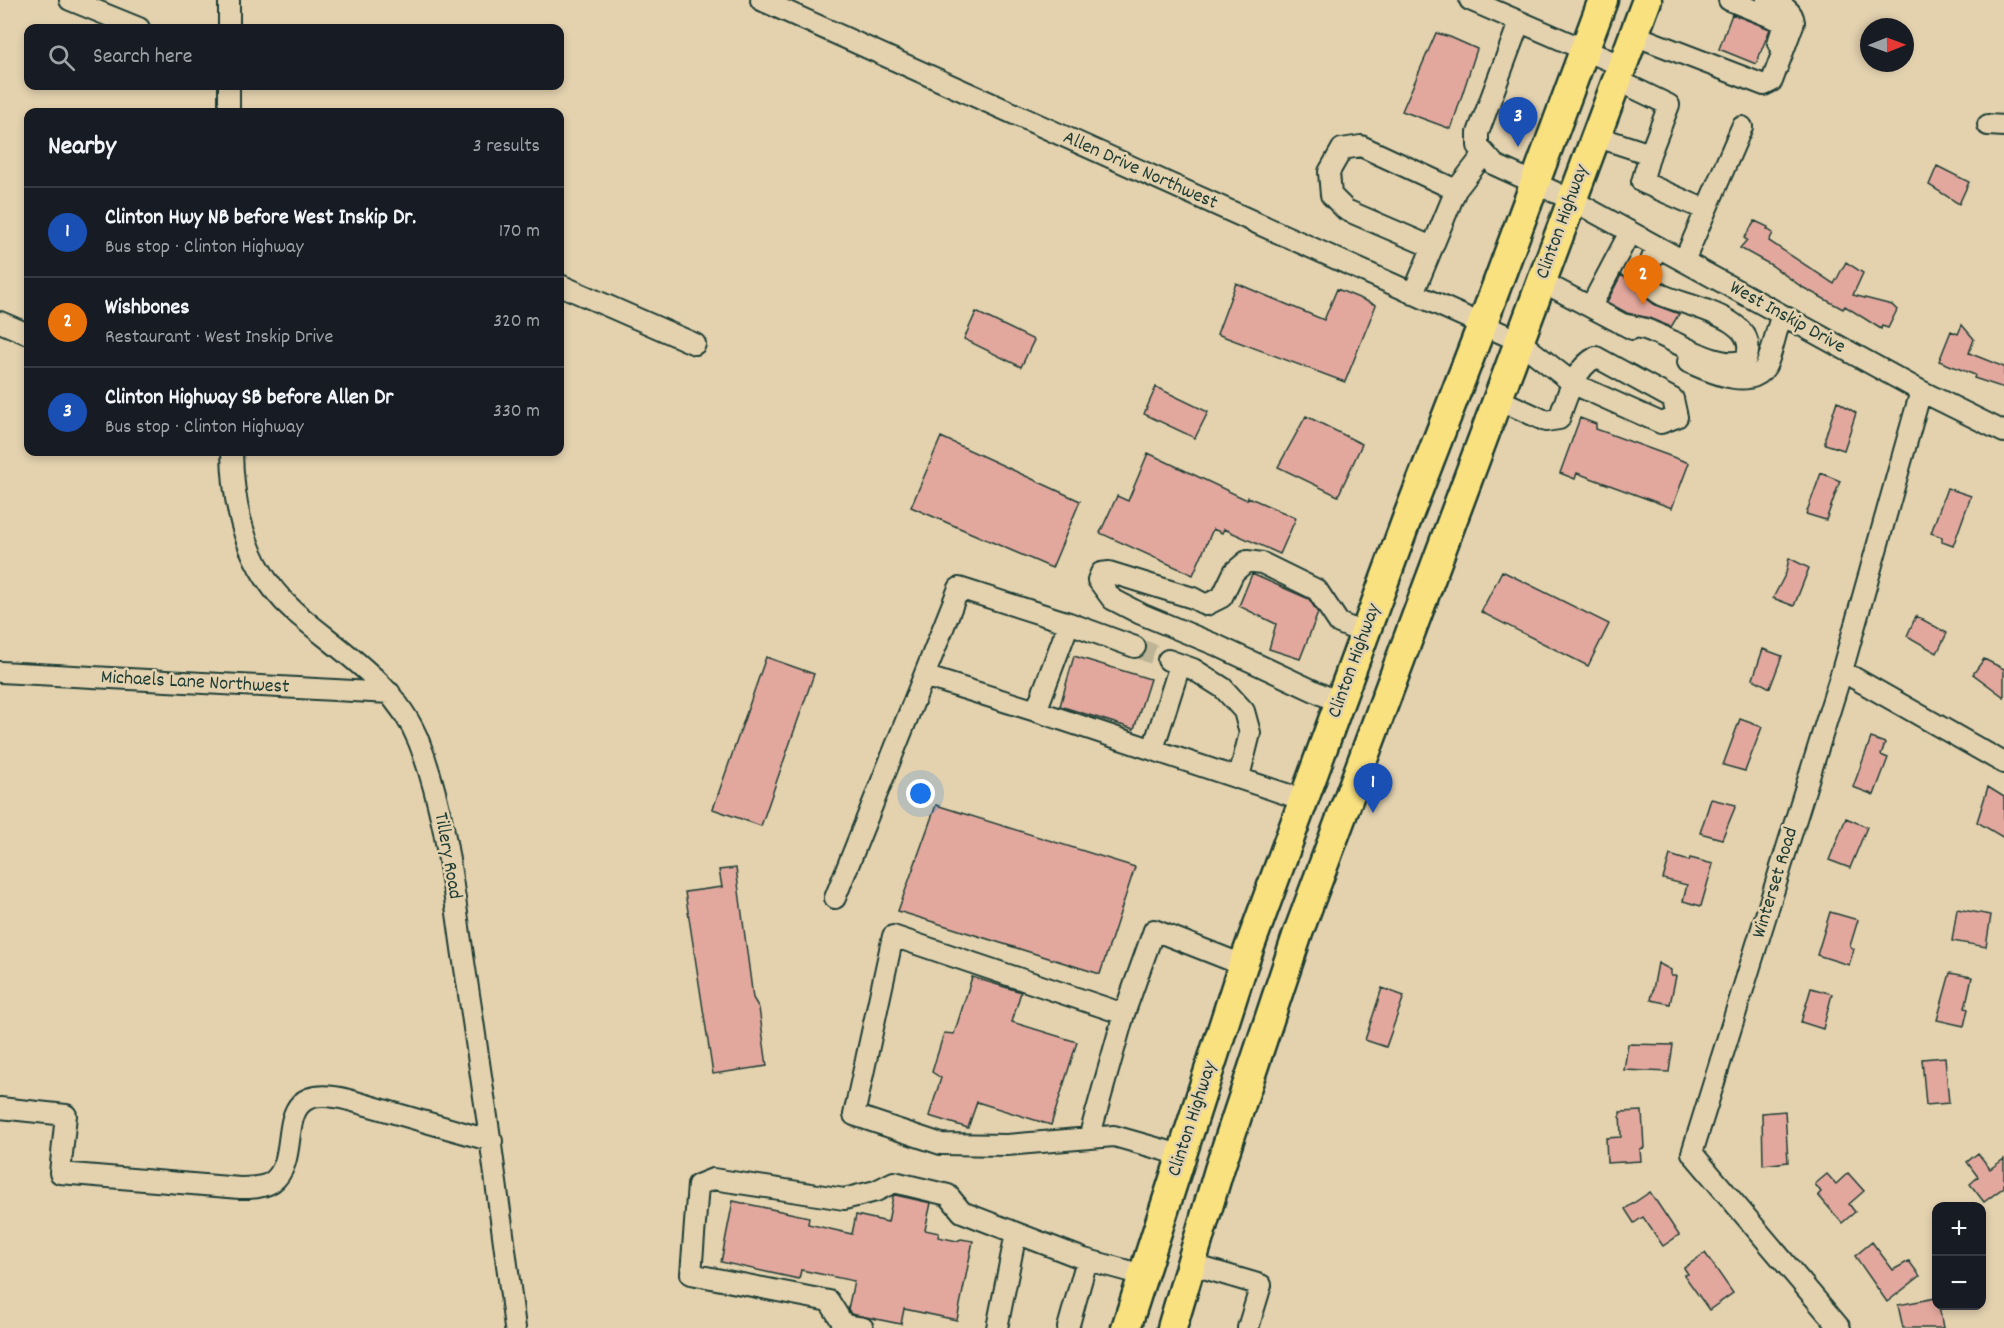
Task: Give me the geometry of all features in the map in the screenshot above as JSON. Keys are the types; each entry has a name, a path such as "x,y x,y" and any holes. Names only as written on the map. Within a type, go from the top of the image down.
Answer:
{"highway":[{"name":"Clinton Highway","path":"1126,1328 1243,965 1408,516 1603,0"},
{"name":"Clinton Highway","path":"1172,1328 1219,1170 1298,933 1647,0"},
{"path":"1366,634 1402,651"},
{"path":"1224,1023 1263,1036"}],"street":[{"path":"70,0 129,24"},
{"path":"229,0 229,24"},
{"name":"Allen Drive Northwest","path":"761,0 1519,341 1574,384"},
{"path":"1470,0 1583,50 1669,105 1642,182 1706,210"},
{"path":"1729,0 1784,24 1762,85"},
{"path":"1634,35 1762,85 1772,81 1794,22 1794,16 1785,7 1767,0"},
{"path":"1413,294 1456,190 1484,154 1478,147 1478,133 1519,23"},
{"path":"228,90 229,108"},
{"path":"1684,261 1742,127"},
{"path":"1595,136 1650,154"},
{"path":"1432,247 1346,210 1331,195 1329,172 1342,149 1361,146 1456,190"},
{"name":"West Inskip Drive","path":"1484,154 1495,165 1572,200 1921,391 2004,432"},
{"path":"1591,306 1630,232"},
{"path":"1622,324 1646,329 1710,358 1732,363 1746,359 1749,351 1747,336 1734,323 1662,295 1649,285 1647,272 1658,247"},
{"path":"1541,281 1591,306 1680,358 1724,377 1754,376 1763,371 1782,315"},
{"path":"564,287 695,344"},
{"path":"0,322 24,332"},
{"path":"1498,399 1546,421 1559,419 1574,384 1586,362 1596,357 1673,399 1677,417 1661,423 1574,384"},
{"name":"Winterset Road","path":"1840,1328 1692,1152 1842,671 1921,391"},
{"name":"Tillery Road","path":"232,456 235,496 242,526 259,569 293,610 366,669 390,693 405,713 418,739 436,796 453,891 492,1141 514,1328"},
{"path":"1340,703 1216,645 1141,614 1112,599 1098,580 1101,573 1109,572 1193,598 1206,605 1222,597 1234,572 1247,561 1262,563 1317,590 1339,622 1366,634"},
{"path":"835,898 958,588 1135,647"},
{"path":"1036,711 1068,623"},
{"path":"1153,749 1174,663 1193,669 1223,688 1244,711 1250,734 1239,777"},
{"path":"1842,671 2004,763"},
{"name":"Michaels Lane Northwest","path":"0,672 390,693"},
{"path":"924,676 1304,800"},
{"path":"1089,1138 1124,1014 1154,930 1243,965"},
{"path":"1124,1014 893,936 854,1115 941,1144 1007,1145 1114,1136 1181,1155"},
{"path":"0,1108 66,1115 60,1173 240,1188 255,1188 271,1183 281,1173 292,1119 301,1105 315,1096 329,1095 350,1100 492,1141"},
{"path":"863,1328 844,1325 829,1301 691,1274 698,1185 713,1179 844,1199 876,1191 894,1182 948,1195 962,1212 1087,1260 1143,1275"},
{"path":"997,1328 1016,1233"},
{"path":"1068,1328 1087,1260"},
{"path":"1190,1264 1261,1285 1248,1328"}],"building":[{"path":"1732,14 1770,29 1756,64 1719,49"},
{"path":"1436,33 1477,49 1451,129 1402,111"},
{"path":"1937,166 1969,182 1959,204 1929,185"},
{"path":"1755,221 1768,227 1767,229 1773,233 1769,241 1834,284 1846,262 1863,273 1853,295 1892,305 1897,310 1888,328 1882,326 1881,329 1845,306 1843,309 1802,287 1771,265 1740,248 1747,240 1744,238"},
{"path":"1621,275 1637,285 1646,298 1655,305 1679,314 1671,327 1649,318 1627,313 1607,302"},
{"path":"1236,283 1324,320 1337,289 1376,305 1345,382 1217,334"},
{"path":"976,312 1034,340 1021,367 964,339"},
{"path":"1962,325 1974,339 1969,353 2004,367 2004,388 1974,378 1975,375 1939,361 1951,331 1958,334"},
{"path":"1156,387 1208,412 1195,438 1144,414"},
{"path":"1837,401 1856,413 1844,450 1825,444"},
{"path":"1306,416 1362,444 1338,496 1278,467"},
{"path":"1580,418 1596,424 1596,429 1689,463 1672,508 1577,473 1575,479 1560,473"},
{"path":"941,437 1080,501 1052,568 911,507"},
{"path":"1148,453 1247,500 1248,497 1296,518 1280,554 1224,529 1222,533 1213,529 1193,575 1100,533 1117,496 1128,501"},
{"path":"1821,473 1840,481 1826,520 1806,514"},
{"path":"1947,488 1971,496 1953,546 1942,542 1942,537 1931,533"},
{"path":"1789,558 1809,568 1794,606 1773,598 1786,573"},
{"path":"1502,571 1609,624 1588,666 1481,612"},
{"path":"1252,574 1309,599 1318,613 1300,659 1269,649 1276,624 1239,606"},
{"path":"1916,616 1947,633 1937,653 1907,636"},
{"path":"1763,649 1782,656 1770,688 1753,679"},
{"path":"1074,656 1150,679 1134,729 1060,706"},
{"path":"766,657 814,674 761,826 713,809"},
{"path":"1984,659 2004,669 2004,697 1973,674"},
{"path":"1740,719 1762,727 1745,771 1723,765"},
{"path":"1871,738 1885,743 1881,755 1888,758 1874,795 1853,787"},
{"path":"1988,787 2004,797 2004,838 1977,822"},
{"path":"1711,799 1736,805 1722,839 1700,833"},
{"path":"936,805 1135,867 1100,974 898,911"},
{"path":"1846,818 1867,827 1850,868 1829,860"},
{"path":"1670,855 1689,861 1690,858 1713,864 1701,906 1683,901 1687,885 1663,879"},
{"path":"736,868 753,998 759,1008 767,1066 713,1074 685,892 722,887 719,870"},
{"path":"1957,909 1991,915 1986,947 1952,941"},
{"path":"1830,912 1858,920 1850,946 1854,949 1849,965 1817,955"},
{"path":"1658,963 1671,970 1671,976 1676,976 1670,1004 1651,1000"},
{"path":"1950,973 1972,977 1965,1008 1968,1009 1964,1026 1937,1020"},
{"path":"972,977 1021,992 1012,1022 1077,1042 1051,1125 977,1102 968,1128 929,1116 941,1078 932,1072 944,1033 954,1034"},
{"path":"1382,988 1404,996 1386,1047 1365,1040"},
{"path":"1811,988 1832,994 1823,1029 1801,1022"},
{"path":"1628,1044 1673,1045 1669,1072 1624,1070"},
{"path":"1945,1057 1949,1103 1926,1105 1922,1059"},
{"path":"1642,1111 1644,1148 1640,1149 1641,1161 1607,1163 1606,1138 1621,1137 1620,1112"},
{"path":"1785,1111 1788,1162 1763,1165 1762,1113"},
{"path":"1978,1153 1990,1169 2004,1159 2004,1187 1984,1202 1970,1184 1978,1177 1967,1162"},
{"path":"1848,1173 1864,1191 1849,1204 1855,1212 1842,1223 1818,1195 1821,1192 1815,1184 1827,1174 1836,1184"},
{"path":"1650,1192 1679,1235 1663,1246 1643,1217 1634,1223 1625,1209"},
{"path":"895,1195 931,1203 925,1230 939,1233 938,1237 957,1241 961,1239 973,1241 957,1320 904,1309 901,1324 851,1314 848,1309 854,1281 801,1270 799,1279 721,1262 733,1201 809,1217 808,1224 852,1234 856,1215 888,1222"},
{"path":"1872,1242 1893,1270 1909,1261 1920,1276 1887,1302 1855,1256"},
{"path":"1705,1253 1733,1293 1709,1310 1684,1275 1688,1274 1684,1268"},
{"path":"1932,1299 1932,1310 1940,1310 1943,1328 1903,1328 1898,1305"}],"tunnel":[{"path":"1135,647 1168,660"}],"place":[{"name":"Clinton Highway SB before Allen Dr","path":"1518,147"},
{"name":"Wishbones","path":"1643,305"},
{"name":"Clinton Hwy NB before West Inskip Dr.","path":"1373,813"}]}
